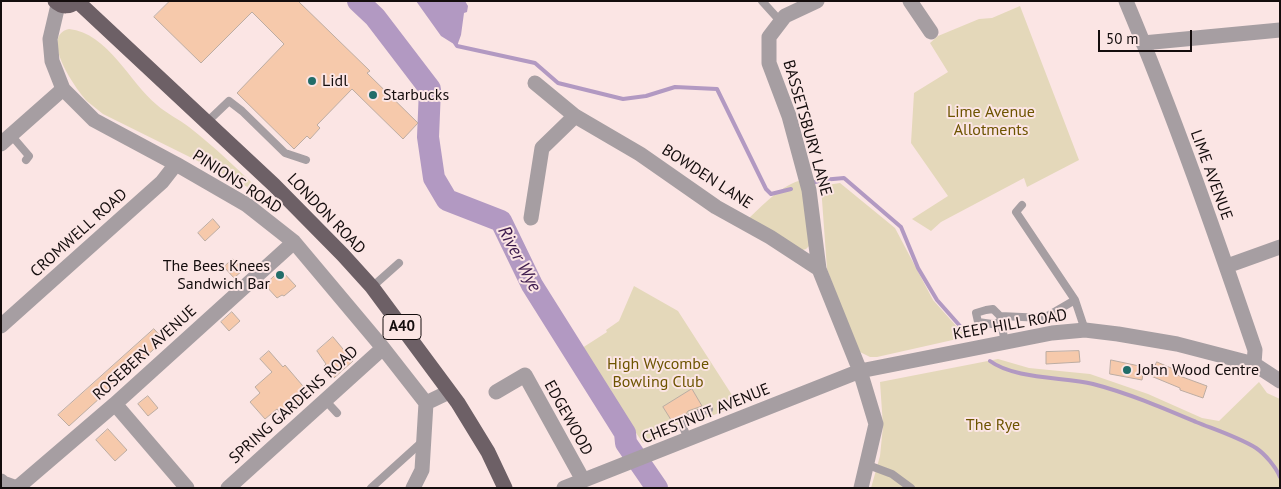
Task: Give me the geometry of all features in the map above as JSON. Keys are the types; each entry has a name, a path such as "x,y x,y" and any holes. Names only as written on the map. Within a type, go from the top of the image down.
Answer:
{"main road":[{"name":"A40","path":"57,3 65,7 72,6 77,1"},
{"name":"LONDON ROAD","path":"77,1 274,185 372,287 449,392 488,452 505,488"}],"street":[{"name":"BASSETSBURY LANE","path":"817,1 785,16 769,37 769,63 789,116 809,190 819,269 860,372 876,424 862,488"},
{"path":"910,1 931,32"},
{"name":"LIME AVENUE","path":"1126,1 1227,266 1255,350 1254,364"},
{"name":"PINIONS ROAD","path":"57,3 50,39 52,61 63,89 94,120 247,205 294,242 383,348 426,403"},
{"path":"1143,43 1280,30"},
{"name":"BOWDEN LANE","path":"535,84 574,116 640,154 716,207 770,237 819,269"},
{"path":"6,140 63,89"},
{"path":"531,218 542,148 574,116"},
{"name":"CROMWELL ROAD","path":"1,326 162,182 176,164"},
{"name":"ROSEBERY AVENUE","path":"17,488 115,404 294,242"},
{"path":"1227,266 1280,247"},
{"name":"KEEP HILL ROAD","path":"860,372 1052,332 1085,330 1177,344 1254,364 1280,381"},
{"name":"SPRING GARDENS ROAD","path":"228,488 383,348"},
{"name":"CHESTNUT AVENUE","path":"564,488 590,482 621,466 860,372"},
{"name":"EDGEWOOD","path":"496,392 525,375 590,482"},
{"path":"413,488 422,470 426,403 449,392"},
{"path":"115,404 186,488"},
{"path":"1,480 3,483 17,488"}],"lane":[{"path":"762,1 781,22"},
{"path":"207,122 228,102 242,111 285,153 306,160"},
{"path":"6,140 29,156 26,160"},
{"path":"1022,205 1016,212 1075,300 1085,330"},
{"path":"372,287 399,263"},
{"path":"1004,343 1001,319 1044,318 1075,300"},
{"path":"326,400 337,413"},
{"path":"688,439 683,427 691,416 709,409"},
{"path":"371,488 423,442"},
{"path":"868,465 892,474 911,488"}],"green space":[{"name":"Lime Avenue Allotments","path":"1020,6 1079,160 1027,187 1024,178 941,222 931,231 912,219 948,196 911,143 914,93 948,72 930,43 938,36 979,19 992,18"},
{"path":"69,29 95,39 107,49 147,96 208,143 263,193 262,195 103,114 88,102 69,76 58,52 57,42 60,34"},
{"path":"803,180 811,244 806,249 799,251 747,220 780,191 795,182"},
{"path":"840,183 895,228 933,300 966,337 877,357 870,357 858,351 827,269 821,186"},
{"name":"High Wycombe Bowling Club","path":"634,286 678,311 739,406 691,423 681,421 675,430 643,443 579,350 607,332 606,330 619,321"},
{"name":"The Rye","path":"998,359 1029,368 1090,374 1148,394 1202,418 1219,421 1259,382 1267,393 1280,399 1280,488 871,488 880,456 883,426 880,382"}],"shaded area":[{"path":"416,1 465,1 468,6 467,12 464,13 461,35 457,46 441,36"}],"building":[{"name":"Lidl","path":"170,1 298,1 370,71 367,73 418,123 403,139 352,89 317,125 320,128 310,139 307,136 294,149 237,93 284,44 252,12 201,63 154,17"},
{"path":"213,219 220,227 205,241 198,233"},
{"path":"233,259 243,270 234,278 224,267"},
{"path":"281,270 296,286 284,296 282,295 277,298 265,285"},
{"path":"232,312 240,321 229,331 221,322"},
{"path":"154,329 164,340 69,426 58,415"},
{"path":"333,337 353,361 334,378 324,366 326,364 317,351"},
{"path":"269,351 283,367 285,365 308,392 282,415 277,409 265,419 250,402 260,393 255,387 272,372 260,359"},
{"path":"1079,351 1080,362 1046,364 1046,352"},
{"name":"John Wood Centre","path":"1111,360 1144,367 1142,380 1110,374"},
{"path":"1157,362 1178,371 1177,375 1207,386 1203,398 1180,390 1180,388 1151,376"},
{"path":"692,389 702,406 688,411 684,417 673,423 663,407"},
{"path":"148,396 158,408 148,416 138,404"},
{"path":"108,429 127,450 115,461 96,440"}],"waterway":[{"name":"River Wye","path":"358,1 375,17 430,89 428,137 434,178 447,200 501,221 532,285 625,433 626,443 657,488"},
{"path":"455,43 457,46 535,63 558,83 623,99 646,96 675,87 717,89 766,189 771,194 791,189"},
{"path":"812,183 844,178 901,227 918,268 937,300 968,335"},
{"path":"990,361 1000,367 1025,374 1093,384 1158,406 1256,448 1270,461 1280,477"}],"place":[{"name":"Lidl","path":"312,81"},
{"name":"Starbucks","path":"373,95"},
{"name":"The Bees Knees Sandwich Bar","path":"280,275"},
{"name":"John Wood Centre","path":"1127,370"}]}
